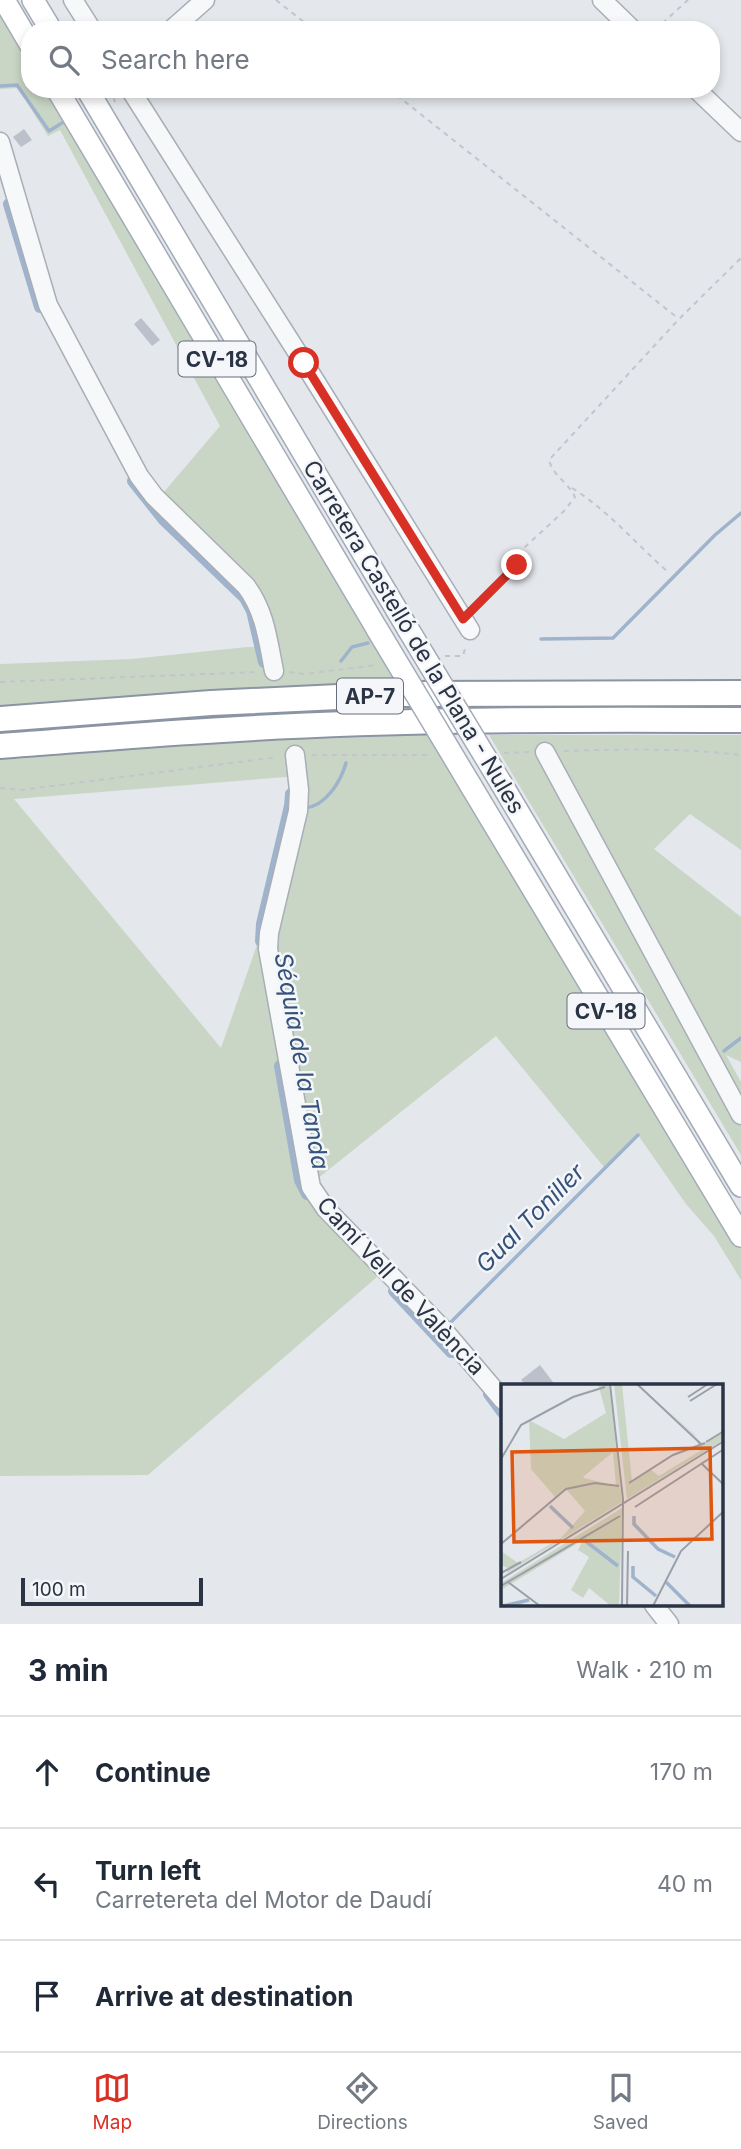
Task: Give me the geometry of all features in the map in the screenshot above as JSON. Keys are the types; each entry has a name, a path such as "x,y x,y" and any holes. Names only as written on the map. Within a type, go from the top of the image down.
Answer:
{"highway":[{"name":"AP-7","path":"0,719 211,703 401,694 741,693"},
{"name":"AP-7","path":"0,746 208,731 402,723 579,719 741,720"}],"main road":[{"path":"4,0 21,29"},
{"path":"33,0 46,21"},
{"name":"Carretera Castelló de la Plana - Nules","path":"62,98 741,1236"},
{"name":"Carretera Castelló de la Plana - Nules","path":"92,98 741,1185"}],"street":[{"path":"73,0 86,21"},
{"path":"182,21 205,0"},
{"path":"602,0 624,21"},
{"path":"136,98 466,624"},
{"path":"705,98 741,132"},
{"path":"0,142 48,305 139,476 154,496 246,586 257,601 274,671"},
{"path":"545,752 741,1115"},
{"name":"Camí Vell de València","path":"295,755 299,790 298,811 269,933 268,949 311,1187 326,1209 441,1327 501,1398"},
{"path":"655,1606 669,1624"}],"path":[{"path":"276,0 303,21"},
{"path":"665,21 688,0"},
{"path":"400,98 679,319"},
{"path":"668,572 600,507 552,471 550,460 679,319 741,258"},
{"path":"466,624 517,565 525,547 564,511 575,497 570,487"},
{"path":"0,682 274,671"},
{"path":"504,753 625,749 741,755"},
{"path":"0,788 21,790 295,755 435,755"}],"green space":[{"path":"0,4 21,40 21,93 18,88 0,89"},
{"path":"24,98 55,98 405,689 0,711 0,664 132,659 268,647 258,600 158,499 220,426 60,130 48,136"},
{"path":"429,729 741,1247 741,1280 714,1236 686,1204 638,1135 604,1167 496,1036 317,1179 311,1187 385,1270 148,1475 0,1476 0,755","holes":["298,776 269,933 258,942 221,1048 14,799"]},
{"path":"489,735 741,735 741,850 690,814 654,849 741,917 741,1062 726,1055 741,1082 741,1155"}],"building":[{"path":"24,129 32,140 21,147 13,137"},
{"path":"141,318 160,340 152,346 134,324"},
{"path":"540,1365 553,1382 525,1384 521,1380"}],"waterway":[{"path":"0,86 17,85 21,91"},
{"path":"26,98 49,131 62,123"},
{"name":"Séquia de la Tanda","path":"9,204 40,307"},
{"name":"Séquia de la Tanda","path":"133,481 164,520 245,598 252,611 264,662"},
{"path":"541,639 613,638 715,535 741,513"},
{"path":"341,661 352,647 368,643"},
{"path":"305,808 320,803 332,792 346,763"},
{"name":"Séquia de la Tanda","path":"261,941 262,924 291,794"},
{"name":"Gual Toniller","path":"724,1051 741,1038"},
{"name":"Séquia de la Tanda","path":"280,1066 300,1180 307,1194"},
{"name":"Gual Toniller","path":"448,1325 638,1135"},
{"name":"Séquia de la Tanda","path":"394,1291 451,1352"},
{"name":"Séquia de la Tanda","path":"489,1394 501,1410"}],"route":[{"path":"304,363 463,619 517,565"}]}
